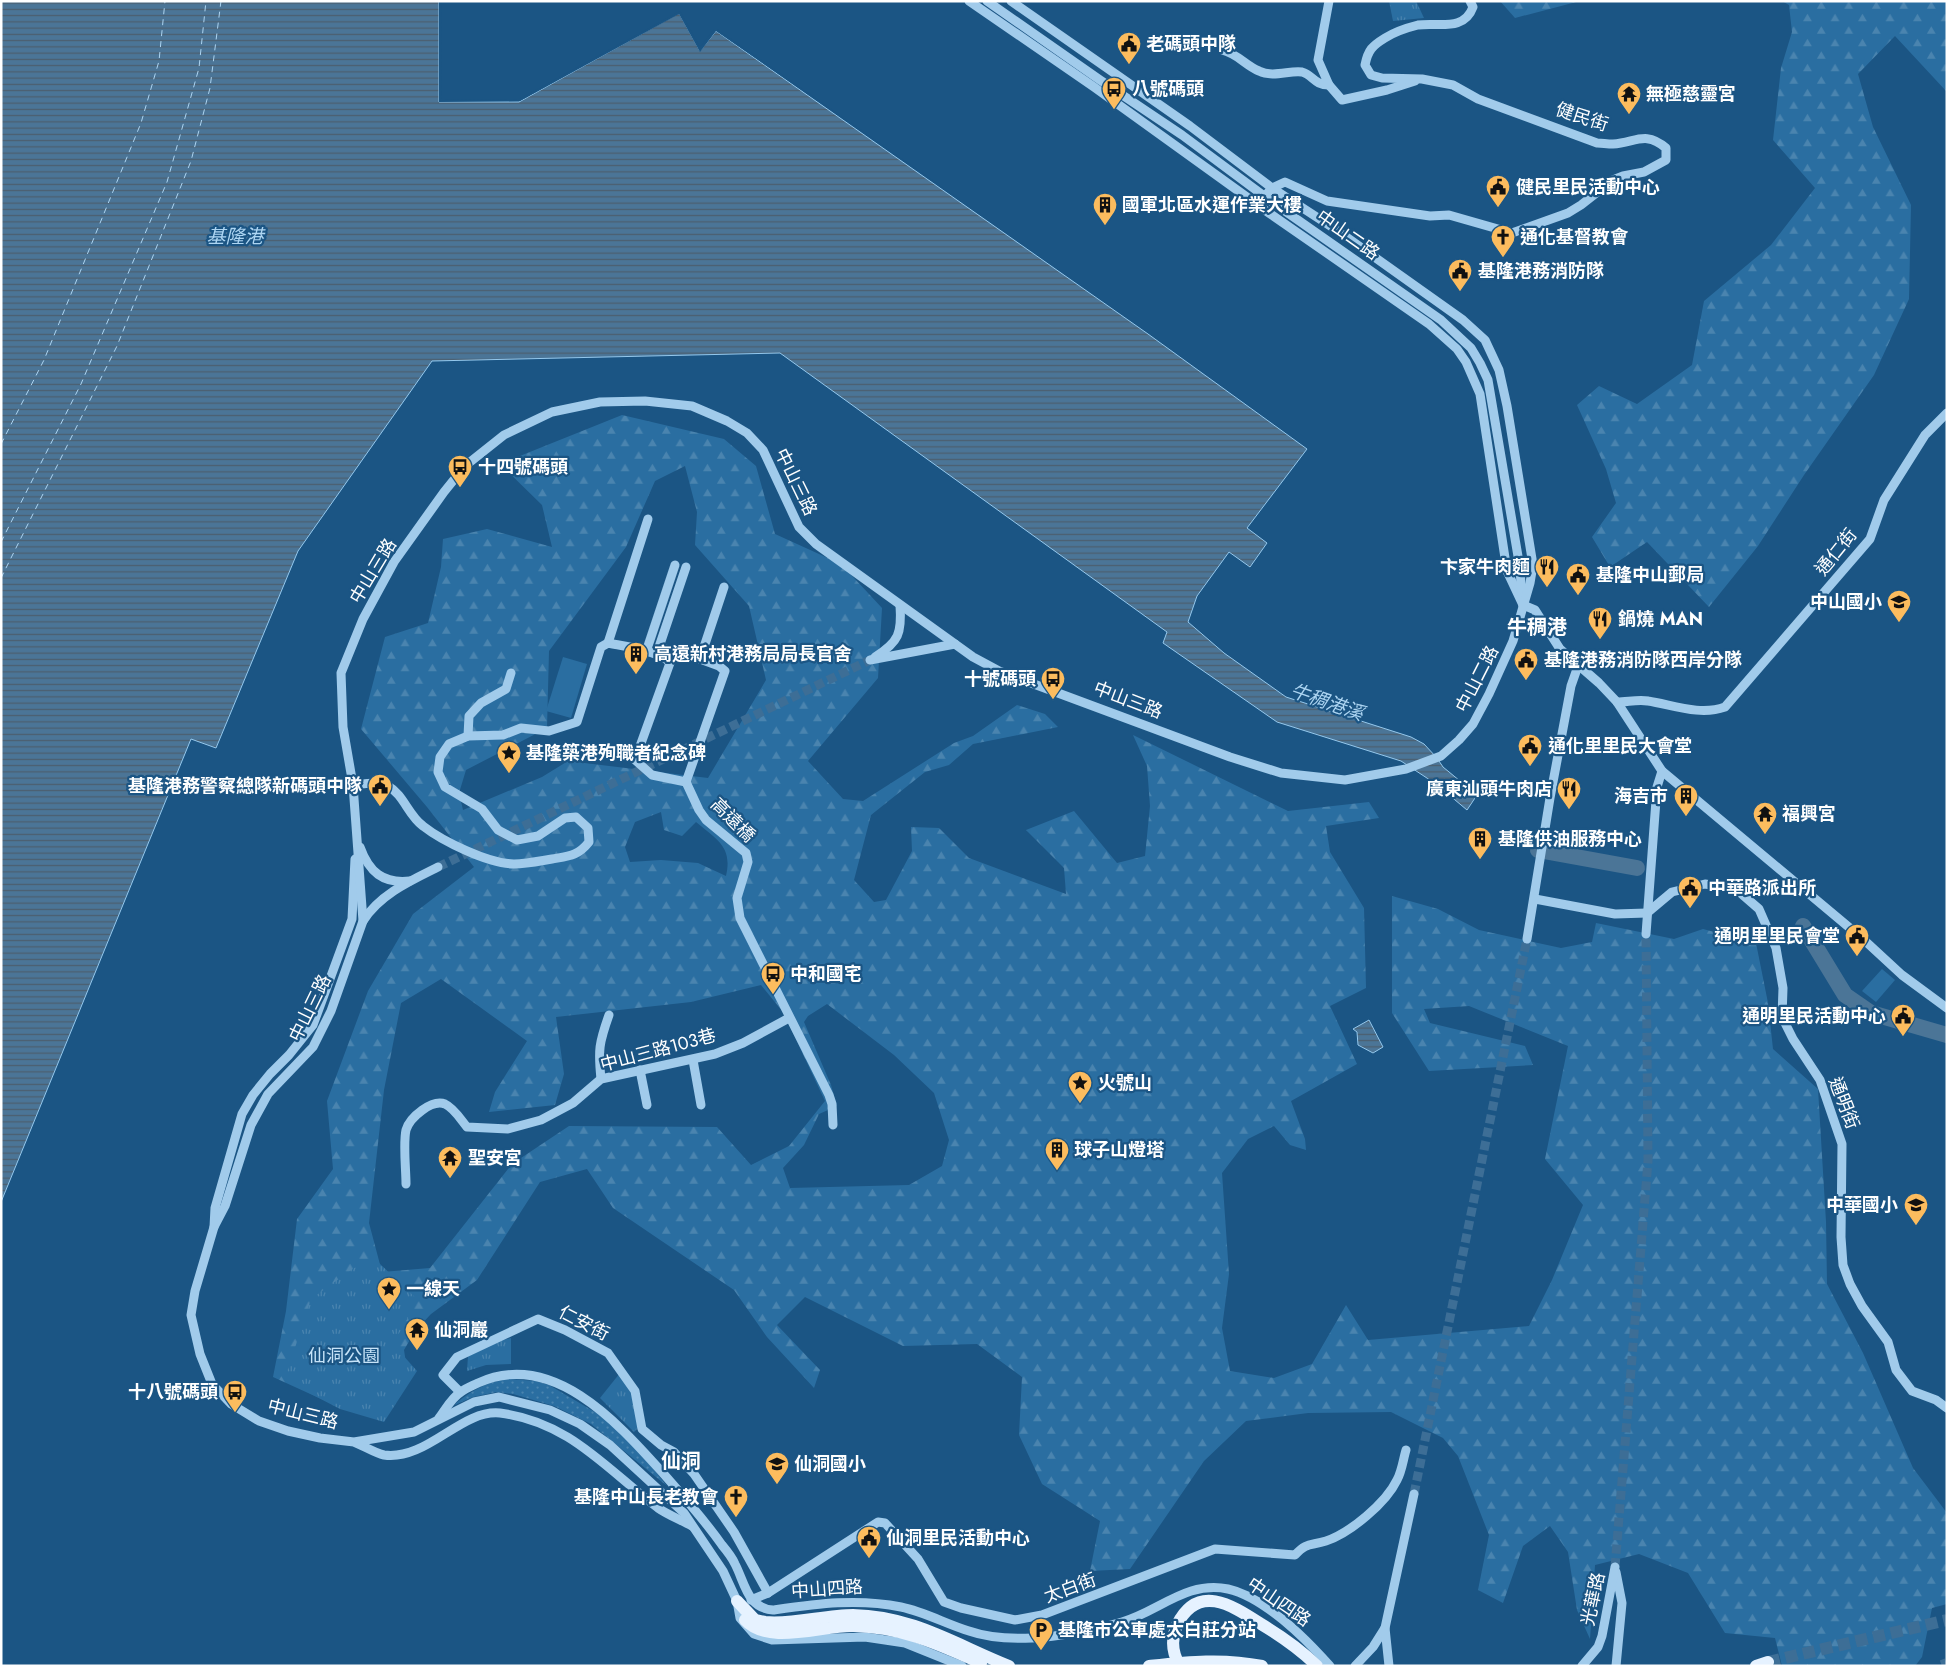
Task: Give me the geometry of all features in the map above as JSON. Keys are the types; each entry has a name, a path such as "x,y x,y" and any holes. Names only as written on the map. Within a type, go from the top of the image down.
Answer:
{"main road":[{"path":"1180,1666 1174,1652 1174,1632 1181,1619 1191,1607 1210,1600 1222,1602 1238,1609 1287,1640 1315,1664"},
{"path":"737,1601 744,1619 755,1628 771,1633 790,1626 853,1615 893,1619 928,1630 1009,1666"},
{"path":"790,1626 852,1626 892,1629 931,1641 988,1666"},
{"path":"1149,1666 1212,1660 1242,1662 1262,1666"}],"street":[{"name":"中山二路","path":"970,1 1429,324 1457,349 1466,362 1480,394 1507,571 1522,605"},
{"name":"中山二路","path":"987,1 1182,135 1264,196 1441,320 1471,348 1488,380 1520,568 1522,605"},
{"name":"中山二路","path":"1011,1 1190,126 1272,188 1335,229 1439,303 1468,324 1485,340 1499,370 1507,406 1533,565 1530,583 1513,641 1477,717 1459,740 1441,756"},
{"path":"1329,1 1318,60 1330,85 1342,100 1387,90 1422,79"},
{"name":"健民街","path":"1272,188 1286,182 1327,201 1430,216 1449,215 1512,233 1568,213 1613,180 1644,172 1666,160 1666,148 1649,138 1634,138 1614,144 1596,143 1478,99 1453,86 1422,79 1371,76 1365,65 1368,53 1376,44 1396,31 1420,25 1442,25 1461,21 1470,16 1473,7 1470,1"},
{"path":"1222,50 1232,53 1259,72 1279,75 1302,72 1322,85 1330,85"},
{"path":"1258,204 1272,188"},
{"name":"中山三路","path":"962,1666 905,1643 865,1637 768,1639 754,1634 743,1623 738,1613 737,1601 723,1571 678,1508 610,1445 580,1424 550,1410 499,1397 474,1402 414,1432 354,1442 320,1438 288,1431 259,1421 231,1404 212,1384 200,1354 192,1315 195,1291 214,1227 225,1206 251,1125 268,1094 313,1047 331,1011 363,921 353,785 343,727 340,673 363,619 394,562 444,492 465,466 504,435 552,412 600,402 645,401 692,406 727,421 747,433 763,450 799,527 816,544 955,644 999,671 1230,757 1282,773 1346,780 1410,768 1441,756"},
{"name":"通仁街","path":"1617,702 1646,700 1673,707 1712,712 1725,707 1870,539 1884,500 1924,435 1947,413"},
{"path":"353,785 385,784 394,790 404,801 412,818 423,826 440,838 487,858 513,864 572,856 582,851 589,842 588,828 576,818 565,818 538,836 517,840 498,830 482,810 445,787 438,772 440,757 449,744 468,736 503,735 521,728 549,731 576,722 601,647 608,643 648,519"},
{"path":"646,652 675,565"},
{"path":"608,643 667,658 670,663 635,760 652,775 686,782 725,671 719,666 700,659 659,647 686,567"},
{"path":"700,659 724,587"},
{"path":"900,605 901,627 893,645 870,660 955,644"},
{"path":"1522,605 1535,610 1560,649 1599,683 1617,702 1662,771 1863,939 1902,975 1947,1008"},
{"path":"1528,939 1571,686 1578,666"},
{"path":"468,736 469,716 481,703 506,689 511,672"},
{"path":"1646,934 1657,787 1662,771"},
{"name":"高遠橋","path":"686,782 706,820 746,853 748,862 737,898 740,918 789,1018"},
{"path":"357,840 363,855 378,875 388,880 410,881"},
{"name":"中山三路","path":"214,1227 215,1208 242,1114 253,1095 270,1074 290,1055 314,1025 345,942 352,920 353,872 357,840"},
{"path":"363,921 375,906 410,881 438,867"},
{"name":"通明街","path":"1647,913 1672,892 1705,884 1736,889 1759,909 1776,948 1783,988 1782,1017 1820,1080 1842,1144 1841,1236 1843,1265 1850,1284 1862,1306 1888,1342 1896,1370 1912,1391 1936,1400 1947,1408"},
{"path":"1535,899 1615,914 1647,913"},
{"path":"601,1079 598,1058 600,1041 609,1015"},
{"path":"789,1018 829,1095 832,1104 833,1125"},
{"name":"中山三路103巷","path":"406,1184 406,1131 409,1123 419,1113 436,1103 445,1104 452,1109 466,1127 508,1129 541,1120 573,1103 601,1079 715,1054 743,1043 789,1018"},
{"path":"693,1060 701,1105"},
{"path":"640,1070 647,1105"},
{"name":"仁安街","path":"460,1392 443,1375 457,1357 538,1319 565,1330 608,1353 635,1391 642,1429 661,1445 674,1452 694,1474 734,1532 768,1593"},
{"path":"437,1420 460,1392 488,1378 513,1374 537,1376 558,1384 604,1413 632,1438 693,1505 734,1563 751,1600"},
{"path":"354,1442 384,1454 412,1453 481,1416 498,1413 516,1416 560,1432 584,1446 659,1509 694,1528"},
{"name":"太白街","path":"751,1600 768,1593 878,1522 885,1523 918,1559 944,1602 960,1608 1015,1620 1042,1616 1214,1549 1295,1555 1303,1546 1326,1541 1361,1522 1393,1488 1406,1450"},
{"path":"1389,1666 1385,1628 1414,1494"},
{"name":"光華路","path":"1582,1666 1598,1648 1602,1636 1615,1567 1622,1603 1616,1666"},
{"name":"中山四路","path":"751,1600 760,1607 773,1610 835,1602 873,1603 902,1607 937,1618 968,1631 1002,1638 1018,1639 1052,1636 1122,1622 1147,1613 1184,1593 1218,1588 1239,1592 1260,1604 1295,1629 1330,1666"},
{"path":"1355,1666 1373,1647 1385,1628"}],"green space":[{"path":"1389,1 1416,1 1424,18 1393,21"},
{"path":"1500,1 1580,1 1515,18"},
{"path":"1782,1 1947,1 1947,92 1895,36 1858,74 1873,127 1911,205 1909,299 1874,375 1804,475 1758,546 1709,607 1647,542 1610,567 1592,537 1616,503 1606,469 1577,405 1599,386 1637,404 1692,365 1704,301 1771,245 1815,188 1773,140 1781,68 1792,32 1789,5"},
{"path":"622,415 724,439 756,466 775,534 841,564 882,608 878,678 808,761 843,799 863,801 954,743 973,736 1017,705 1045,714 1058,727 973,744 949,765 925,772 871,815 854,880 874,902 886,900 912,851 911,827 939,828 969,858 1066,894 1064,868 1026,830 1074,811 1117,863 1145,856 1150,806 1147,766 1133,735 1288,811 1369,802 1379,818 1326,826 1330,852 1364,908 1366,988 1330,1006 1357,1064 1291,1101 1305,1139 1306,1150 1290,1145 1274,1126 1248,1139 1222,1173 1229,1274 1222,1328 1230,1371 1274,1378 1312,1364 1346,1305 1368,1340 1529,1326 1552,1280 1583,1205 1545,1159 1568,1046 1469,1006 1424,1009 1430,1023 1525,1046 1533,1065 1429,1071 1392,1013 1392,896 1438,909 1479,930 1561,948 1592,942 1596,923 1674,939 1703,929 1756,943 1768,1003 1773,1049 1818,1089 1826,1222 1827,1284 1863,1353 1913,1468 1947,1513 1947,1604 1932,1608 1922,1657 1915,1666 1782,1666 1775,1638 1725,1633 1688,1573 1639,1554 1595,1565 1590,1639 1577,1610 1568,1552 1550,1526 1523,1546 1503,1603 1478,1590 1489,1535 1458,1456 1443,1438 1391,1412 1308,1413 1246,1421 1204,1461 1130,1569 1090,1571 1100,1521 1042,1484 1019,1435 1022,1377 977,1344 903,1346 805,1297 777,1325 820,1370 814,1388 767,1337 734,1290 613,1208 587,1169 540,1182 477,1280 431,1314 415,1331 404,1350 409,1383 341,1408 273,1377 286,1311 297,1219 333,1169 327,1101 368,991 413,914 474,867 427,807 361,729 385,637 428,623 441,567 443,539 487,529 552,547 542,505 500,464","holes":["685,466 697,512 695,545 749,606 766,680 708,778 568,761 542,777 463,810 459,793 466,770 547,728 549,651 626,547 655,481","661,812 664,830 682,836 696,822 716,839 725,850 728,866 726,876 698,863 661,860 630,862 625,847 635,822","441,979 527,1041 495,1092 489,1112 555,1105 564,1074 556,1017 691,1002 761,985 783,1012 825,1101 789,1146 751,1165 717,1127 569,1126 512,1164 430,1268 382,1272 369,1223 384,1090 401,1003","827,1004 894,1055 934,1093 949,1140 942,1166 909,1185 790,1188 783,1168 804,1145 819,1114 837,1106 831,1085 804,1022 808,1016"]},
{"path":"563,657 587,664 571,718 546,711"},
{"path":"1882,969 1895,980 1876,1002 1862,991"},
{"name":"仙洞公園","path":"364,1261 379,1263 418,1300 393,1344 417,1371 384,1422 340,1409 290,1383 287,1372 311,1299"},
{"path":"511,1338 511,1364 486,1365 467,1371 468,1356 502,1340"},
{"path":"620,1373 633,1392 639,1427 634,1432 600,1398"},
{"path":"510,1379 535,1381 549,1385 600,1415 634,1445 667,1486 591,1424 554,1406 513,1394 497,1392 473,1397 455,1405 481,1387"}],"water":[{"name":"基隆港","path":"1,1 439,1 439,102 519,102 679,13 700,51 716,31 1148,334 1307,449 1247,528 1267,543 1250,567 1229,552 1197,596 1188,622 1224,653 1286,697 1411,737 1424,744 1443,767 1477,795 1467,810 1436,784 1401,761 1277,722 1163,643 1167,632 780,353 432,361 298,551 216,748 191,739 1,1202"},
{"path":"1369,1020 1383,1047 1373,1053 1358,1045 1357,1032 1353,1029"}],"pier":[{"path":"439,1 441,1 442,100 519,99 680,11 700,47 714,29 717,29 961,200 716,31 700,52 679,14 520,101 439,102"}],"waterway":[{"name":"牛稠港溪","path":"1538,850 1637,868"},
{"name":"牛稠港溪","path":"1803,926 1845,995 1871,1013 1947,1035"}],"ferry route":[{"path":"1,444 44,360 141,123 159,61 165,1"},
{"path":"1,542 81,384 167,182 199,68 206,1"},
{"path":"1,578 117,346 191,161 210,88 221,1"}],"tunnel":[{"path":"438,867 870,660"},
{"path":"1615,1567 1648,1161 1646,934"},
{"path":"1414,1494 1527,939"},
{"path":"1768,1662 1947,1620"},
{"path":"1942,1666 1947,1664"}],"place":[{"name":"老碼頭中隊","path":"1129,65"},
{"name":"八號碼頭","path":"1114,110"},
{"name":"無極慈靈宮","path":"1629,115"},
{"name":"健民里民活動中心","path":"1498,208"},
{"name":"國軍北區水運作業大樓","path":"1105,226"},
{"name":"通化基督教會","path":"1503,258"},
{"name":"基隆港務消防隊","path":"1460,292"},
{"name":"十四號碼頭","path":"460,488"},
{"name":"卞家牛肉麵","path":"1547,588"},
{"name":"基隆中山郵局","path":"1578,596"},
{"name":"中山國小","path":"1899,623"},
{"name":"鍋燒 MAN","path":"1600,640"},
{"name":"高遠新村港務局局長官舍","path":"636,675"},
{"name":"基隆港務消防隊西岸分隊","path":"1526,681"},
{"name":"十號碼頭","path":"1053,700"},
{"name":"通化里里民大會堂","path":"1530,767"},
{"name":"基隆築港殉職者紀念碑","path":"509,774"},
{"name":"基隆港務警察總隊新碼頭中隊","path":"380,807"},
{"name":"廣東汕頭牛肉店","path":"1569,810"},
{"name":"海吉市","path":"1686,817"},
{"name":"福興宮","path":"1765,835"},
{"name":"基隆供油服務中心","path":"1480,860"},
{"name":"中華路派出所","path":"1690,909"},
{"name":"通明里里民會堂","path":"1857,957"},
{"name":"中和國宅","path":"773,995"},
{"name":"通明里民活動中心","path":"1903,1037"},
{"name":"火號山","path":"1080,1104"},
{"name":"球子山燈塔","path":"1057,1171"},
{"name":"聖安宮","path":"450,1179"},
{"name":"中華國小","path":"1916,1226"},
{"name":"一線天","path":"389,1310"},
{"name":"仙洞巖","path":"417,1351"},
{"name":"十八號碼頭","path":"235,1413"},
{"name":"仙洞國小","path":"777,1485"},
{"name":"基隆中山長老教會","path":"736,1518"},
{"name":"仙洞里民活動中心","path":"869,1559"},
{"name":"基隆市公車處太白莊分站","path":"1041,1651"}],"district":[{"name":"牛稠港","path":"1537,627"},
{"name":"仙洞","path":"681,1461"}]}
